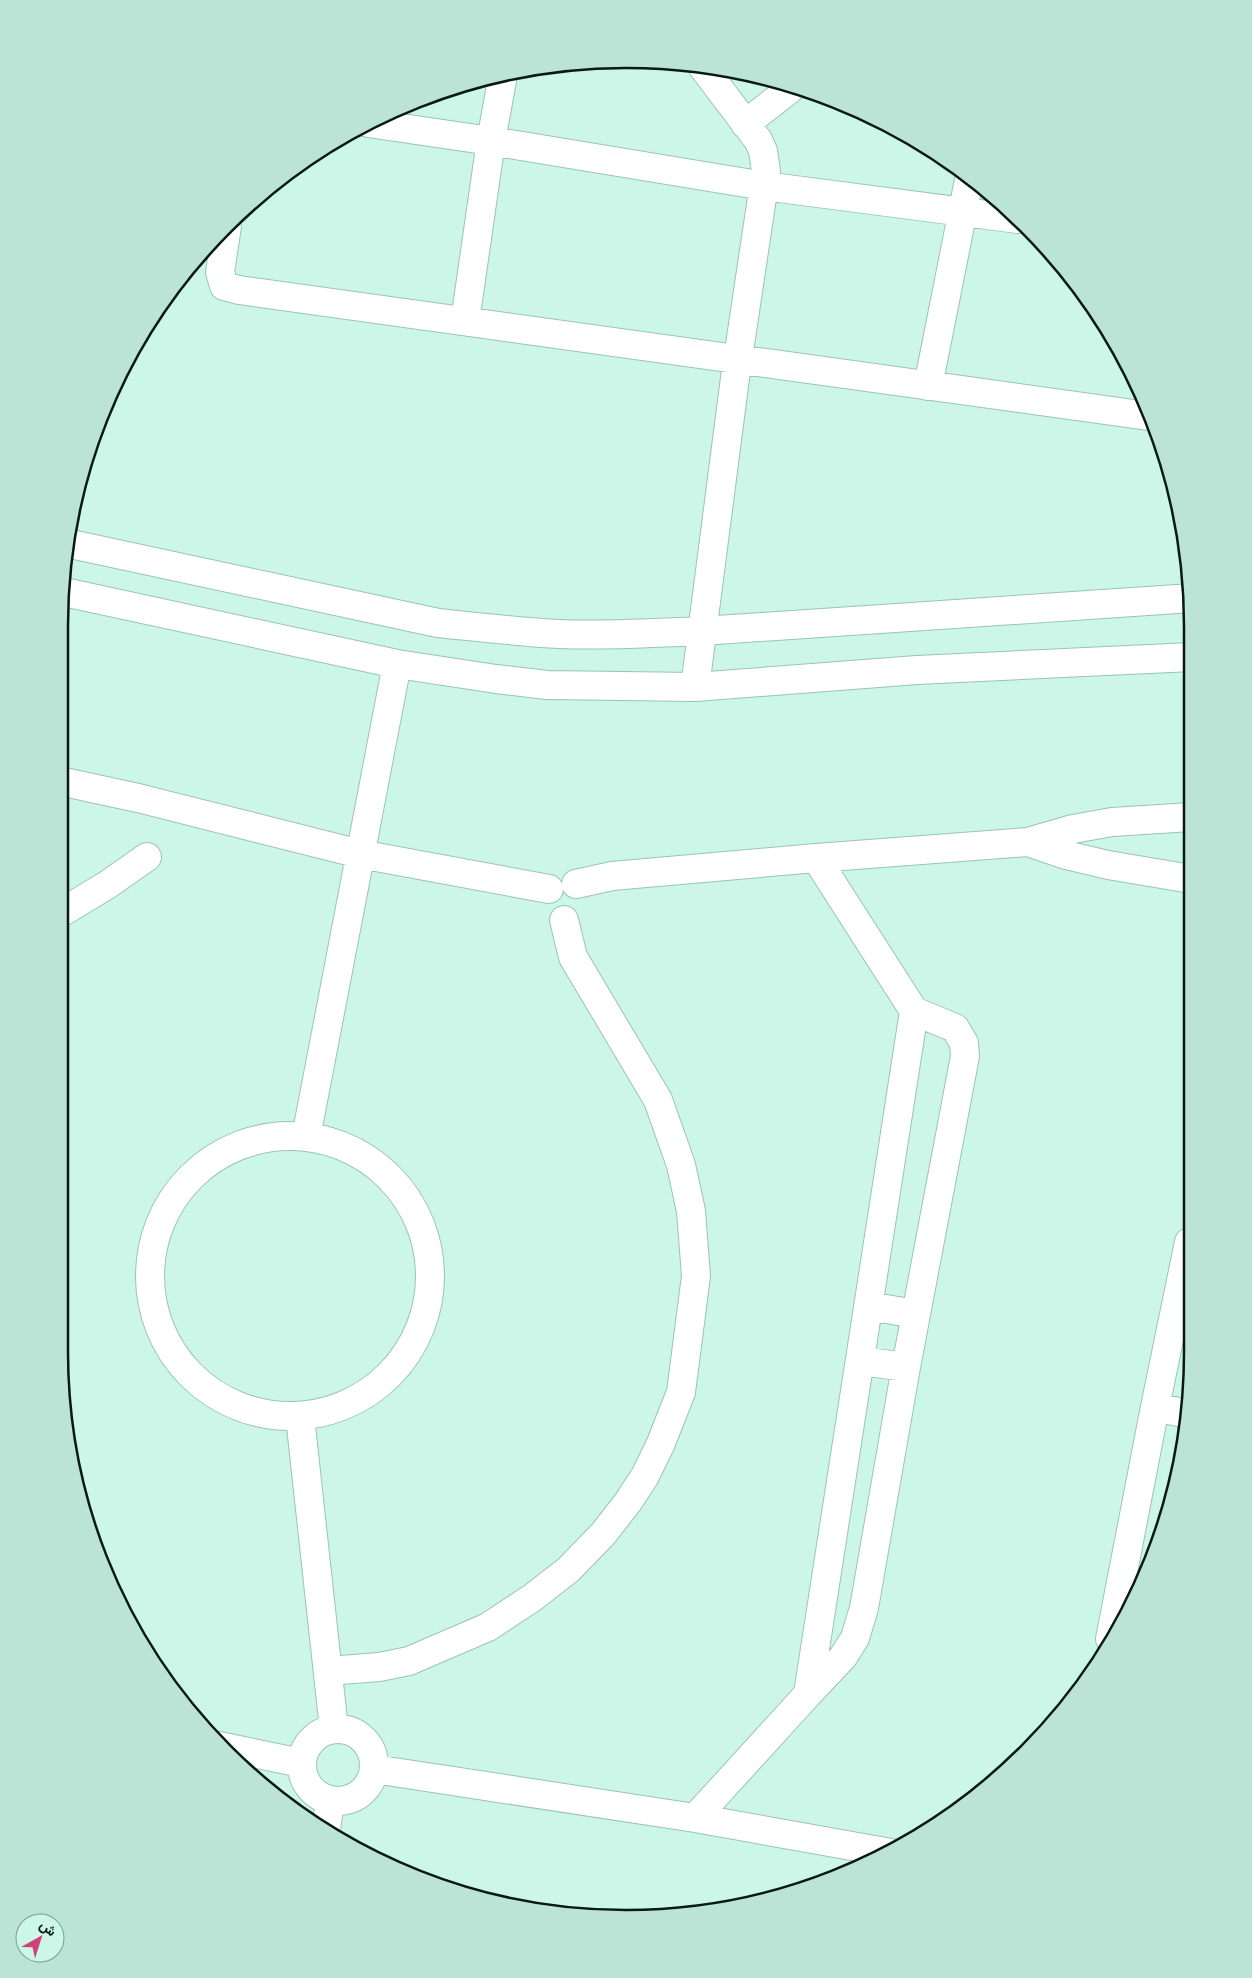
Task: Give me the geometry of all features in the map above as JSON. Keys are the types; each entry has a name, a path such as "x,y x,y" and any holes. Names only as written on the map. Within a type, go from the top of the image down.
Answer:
{"street":[{"path":"695,687 738,359 766,171 763,151 707,73"},
{"path":"465,321 491,141 502,82"},
{"path":"745,124 787,92"},
{"path":"380,125 764,186 1006,218"},
{"path":"928,386 968,185"},
{"path":"226,236 220,272 224,286 239,290 1143,415"},
{"path":"73,545 438,623 499,630 561,634 702,631 1183,599"},
{"path":"69,593 397,664 547,685 695,687 917,670 1184,657"},
{"path":"306,1137 397,664"},
{"path":"68,783 138,798 360,854 549,889"},
{"path":"576,884 582,892 584,902 581,911 574,918 564,920 554,916 548,908 546,898 549,889 557,883 567,881 576,884 612,876 1028,842 1073,829 1112,822 1184,817"},
{"path":"1028,842 1066,855 1108,865 1184,878"},
{"path":"68,909 107,885 147,857"},
{"path":"695,1818 843,1657 855,1638 864,1608 906,1367 965,1056 964,1043 955,1028 914,1011 816,858"},
{"path":"328,1671 379,1667 409,1661 488,1627 532,1598 568,1570 603,1534 628,1502 657,1451 681,1392 696,1276 692,1219 681,1165 658,1100 573,957 564,920"},
{"path":"808,1694 914,1011"},
{"path":"287,1136 326,1140 362,1156 378,1167 392,1181 415,1213 423,1231 428,1250 430,1280 426,1309 420,1328 412,1346 388,1377 373,1390 339,1408 320,1414 300,1417 263,1414 245,1409 227,1402 196,1381 172,1353 162,1336 151,1301 150,1264 152,1245 165,1210 175,1194 201,1167 232,1148 250,1141 287,1136"},
{"path":"1112,1626 1184,1266"},
{"path":"868,1306 916,1314"},
{"path":"860,1361 906,1367"},
{"path":"1155,1407 1181,1413"},
{"path":"300,1417 334,1728"},
{"path":"334,1728 350,1731 364,1739 372,1753 374,1769 369,1783 359,1794 345,1801 330,1801 315,1794 304,1780 301,1763 306,1747 318,1734 334,1728"},
{"path":"233,1749 301,1763"},
{"path":"374,1769 695,1818 878,1851"},
{"path":"327,1823 330,1801"}]}
